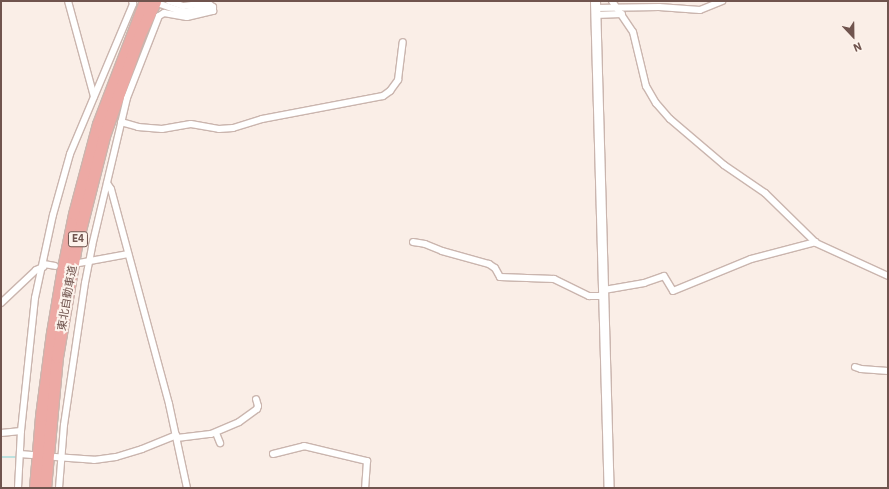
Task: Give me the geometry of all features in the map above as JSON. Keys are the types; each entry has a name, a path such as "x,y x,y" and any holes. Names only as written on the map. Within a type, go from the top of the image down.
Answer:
{"highway":[{"name":"東北自動車道","path":"35,488 41,416 52,333 74,214 98,124 145,1"},
{"name":"東北自動車道","path":"45,488 57,357 76,246 104,136 139,36 158,3"}],"street":[{"path":"68,1 94,96"},
{"path":"18,488 21,431 35,298 53,215 70,154 133,4 132,1"},
{"path":"169,1 183,6 208,3 213,8"},
{"path":"612,1 633,32 646,86 662,111 716,158 764,193 816,242 888,276"},
{"path":"609,488 595,8 620,11 659,7 700,10 722,1"},
{"path":"158,3 182,12 213,8"},
{"path":"59,488 58,457 89,262 127,98 159,16 164,13 187,17 210,13 213,8"},
{"path":"121,122 138,127 162,128 192,124 219,128 233,128 272,116 379,97 390,91 398,80 403,42"},
{"path":"107,183 111,190 176,436 187,488"},
{"path":"413,242 425,244 442,251 489,264 495,268 500,277 554,279 589,296 644,283 664,276 674,291 751,259 816,242"},
{"path":"79,263 128,254"},
{"path":"1,303 36,270 43,266 55,266"},
{"path":"855,367 861,369 888,371"},
{"path":"58,457 94,460 116,458 176,436 216,432 239,422 257,410 258,406 256,399"},
{"path":"1,433 21,431"},
{"path":"216,432 220,443"},
{"path":"273,454 304,446 367,461 365,488"},
{"path":"20,454 32,455"}],"waterway":[{"path":"1,457 16,457"}]}
